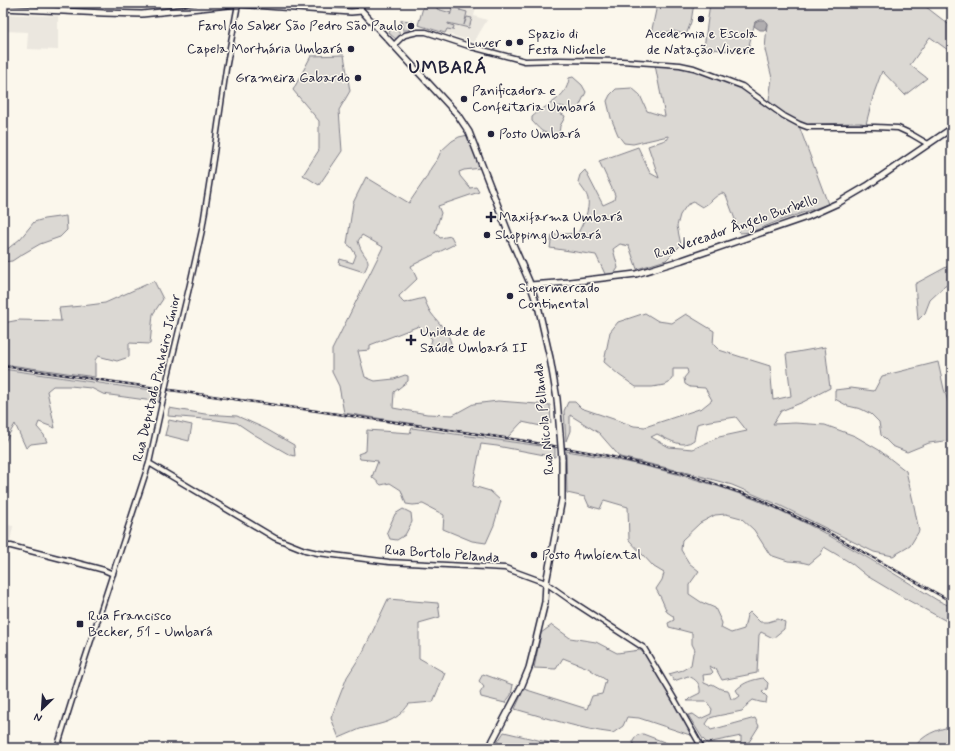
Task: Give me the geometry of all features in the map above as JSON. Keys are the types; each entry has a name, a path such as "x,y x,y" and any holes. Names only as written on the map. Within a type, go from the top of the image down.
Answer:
{"main road":[{"path":"3,8 142,14 238,4 351,12 362,11 358,3"},
{"name":"Rua Nicola Pellanda","path":"362,11 457,114 469,132 539,310 550,358 557,399 560,434 562,459 562,499 546,583 545,602 529,668 490,748"},
{"name":"Rua Vereador Ângelo Burbello","path":"530,285 636,274 798,220 826,208 867,186 952,128"}],"street":[{"name":"Rua Deputado Pinheiro Júnior","path":"57,748 149,463 202,230 226,69 238,4"},
{"path":"394,45 405,35 410,33 426,32 472,47 525,61 622,61 680,65 694,68 742,86 784,116 807,127 898,128 928,144"},
{"name":"Rua Bortolo Pelanda","path":"149,463 275,538 314,552 389,562 505,568 546,583 644,648 702,748"},
{"path":"3,546 11,546 46,554 104,570 113,574"}],"shaded area":[{"path":"423,3 438,3 437,9 451,13 453,7 467,12 464,25 467,17 472,18 469,28 448,23 454,26 453,30 447,29 445,33 418,25"},
{"path":"438,3 477,3 474,16 487,20 474,42 445,33 451,13 437,9"},
{"path":"654,3 696,3 686,35 674,31 651,34 657,5"},
{"path":"710,3 921,3 952,27 952,53 930,37 910,65 927,78 905,95 882,71 874,93 866,124 811,124 799,126 828,204 751,232 740,233 726,195 722,193 716,196 708,204 702,207 694,202 687,205 680,215 677,226 681,245 666,260 637,269 629,246 620,244 613,249 618,268 614,274 606,276 596,255 550,248 552,235 578,233 584,221 588,208 588,199 578,182 580,175 585,170 603,205 614,200 615,195 599,161 638,147 650,173 659,178 648,146 668,139 668,136 633,144 624,143 618,135 611,118 607,101 616,89 632,88 640,95 647,111 665,116 655,65 677,67 694,70 734,84 768,107 772,78 765,50 767,24 765,20 755,22 747,53 704,48"},
{"path":"3,14 58,16 58,50 27,49 28,32 3,31"},
{"path":"401,20 413,21 412,24 408,25 410,30 403,30"},
{"path":"765,20 767,24 765,30 760,30 754,26 755,22"},
{"path":"398,26 400,38 397,40 389,33 390,29"},
{"path":"344,55 350,91 339,110 342,151 319,185 303,175 319,150 319,121 293,90 311,56"},
{"path":"573,77 582,85 586,92 577,111 560,106 556,109 565,116 560,126 559,134 544,132 532,121 532,117 560,96 567,85 569,78"},
{"path":"468,135 481,168 459,172 460,176 470,188 476,187 479,192 438,206 441,213 435,232 440,238 451,236 455,244 411,266 417,279 399,296 404,303 424,298 431,313 448,335 452,351 429,350 432,339 419,326 370,345 370,350 358,351 365,377 375,381 394,379 405,375 408,376 408,381 394,392 393,408 427,414 453,415 473,404 498,401 550,405 551,423 541,426 522,422 507,438 344,413 339,386 332,372 332,350 383,247 362,235 358,241 361,250 368,261 364,272 339,264 340,259 353,263 356,255 347,244 353,203 366,177 409,203 426,178 441,151 452,141 459,137"},
{"path":"66,216 67,230 60,237 40,244 12,261 3,262 3,251 20,239 34,222"},
{"path":"952,264 952,284 945,286 930,300 925,313 918,320 915,284"},
{"path":"154,281 163,299 153,314 150,344 129,343 129,357 117,361 98,356 95,360 95,377 3,364 3,323 19,320 61,321 59,308 105,303"},
{"path":"645,313 658,321 672,323 686,314 714,331 713,344 719,350 770,366 773,400 791,396 786,354 825,347 830,388 803,402 781,411 773,424 795,423 825,425 855,436 879,450 906,471 919,531 910,546 893,556 874,552 779,505 732,485 693,474 620,457 599,433 570,415 570,431 566,441 564,411 568,402 575,402 581,408 634,426 645,427 702,408 712,400 705,388 690,387 685,384 684,378 688,373 687,369 673,369 673,377 669,383 652,387 636,387 619,375 604,362 610,332 618,322","holes":["736,417 747,431 719,437 693,449 669,447 651,437 657,434 672,442 681,444 690,443 694,440 697,424"]},
{"path":"938,362 951,411 952,440 929,443 907,452 892,446 881,435 879,422 871,414 861,409 848,406 835,399 835,390 851,388 874,391 882,376"},
{"path":"3,369 162,391 160,402 103,394 91,388 53,386 47,391 55,428 39,422 37,427 44,435 47,442 31,444 26,448 15,424 3,445"},
{"path":"169,408 205,414 237,416 266,429 294,445 295,456 290,455 237,423 168,416"},
{"path":"169,420 192,425 189,441 165,435"},
{"path":"412,428 555,448 555,457 481,444 473,486 490,491 501,501 494,525 486,543 472,541 443,529 444,515 423,504 406,504 401,490 390,483 381,485 372,477 378,461 360,459 358,454 366,451 367,430 410,433"},
{"path":"566,451 665,471 754,499 825,533 937,600 952,607 952,624 867,576 851,563 824,547 821,554 809,564 788,561 770,555 754,530 741,518 726,514 715,515 700,523 682,540 681,550 689,563 699,571 689,585 689,594 701,602 715,608 722,623 721,628 731,633 744,629 747,615 750,612 760,622 768,622 778,619 785,622 784,629 773,638 761,632 759,635 757,673 722,680 716,669 709,666 713,672 711,674 703,675 704,683 709,685 712,684 721,689 728,690 731,699 736,699 740,696 736,690 748,682 763,678 768,683 767,689 762,692 767,697 766,703 753,700 742,711 710,718 706,724 711,730 755,718 759,726 749,742 741,744 741,736 707,743 688,715 693,714 700,719 711,714 712,709 706,701 687,701 700,693 699,684 696,680 688,676 674,681 669,674 683,670 691,665 695,650 692,644 692,633 669,627 668,623 674,620 673,616 667,612 656,589 662,580 664,573 654,567 629,540 628,507 604,500 600,509 589,506 585,497 567,493"},
{"path":"403,509 411,513 412,522 405,535 397,540 390,539 387,532 395,514"},
{"path":"3,524 13,526 10,542 3,541"},
{"path":"388,599 438,603 440,617 419,623 419,658 445,673 433,702 409,704 398,716 387,722 360,729 339,738 331,718 347,677 363,652"},
{"path":"552,625 570,638 596,642 617,653 640,650 648,657 693,736 639,718 627,717 623,726 613,733 576,726 515,709 524,689 587,709 592,696 602,694 606,680 588,668 563,658 556,669 534,668 541,633"},
{"path":"483,674 513,685 511,695 505,703 481,697 480,693 484,687 479,681"},
{"path":"952,726 952,748 913,748 931,733"},
{"path":"504,732 572,748 496,748 497,743"},
{"path":"643,734 680,748 634,748 633,741 637,735"}],"railway":[{"path":"3,366 519,440 604,455 689,475 759,499 824,530 952,602"}],"place":[{"name":"Acedemia e Escola de Natação Vivere","path":"701,19"},
{"name":"Farol do Saber São Pedro São Paulo","path":"411,26"},
{"name":"Spazio di Festa Nichele","path":"520,42"},
{"name":"Luver","path":"509,43"},
{"name":"Capela Mortuária Umbará","path":"351,49"},
{"name":"Grameira Gabardo","path":"358,78"},
{"name":"Panificadora e Confeitaria Umbará","path":"464,99"},
{"name":"Posto Umbará","path":"491,134"},
{"name":"Maxifarma Umbará","path":"491,217"},
{"name":"Shopping Umbará","path":"487,235"},
{"name":"Supermercado Continental","path":"510,296"},
{"name":"Unidade de Saúde Umbará II","path":"411,340"},
{"name":"Posto Ambiental","path":"534,555"},
{"name":"Rua Francisco Becker, 51 - Umbará","path":"80,624"}],"district":[{"name":"UMBARÁ","path":"448,68"}]}
